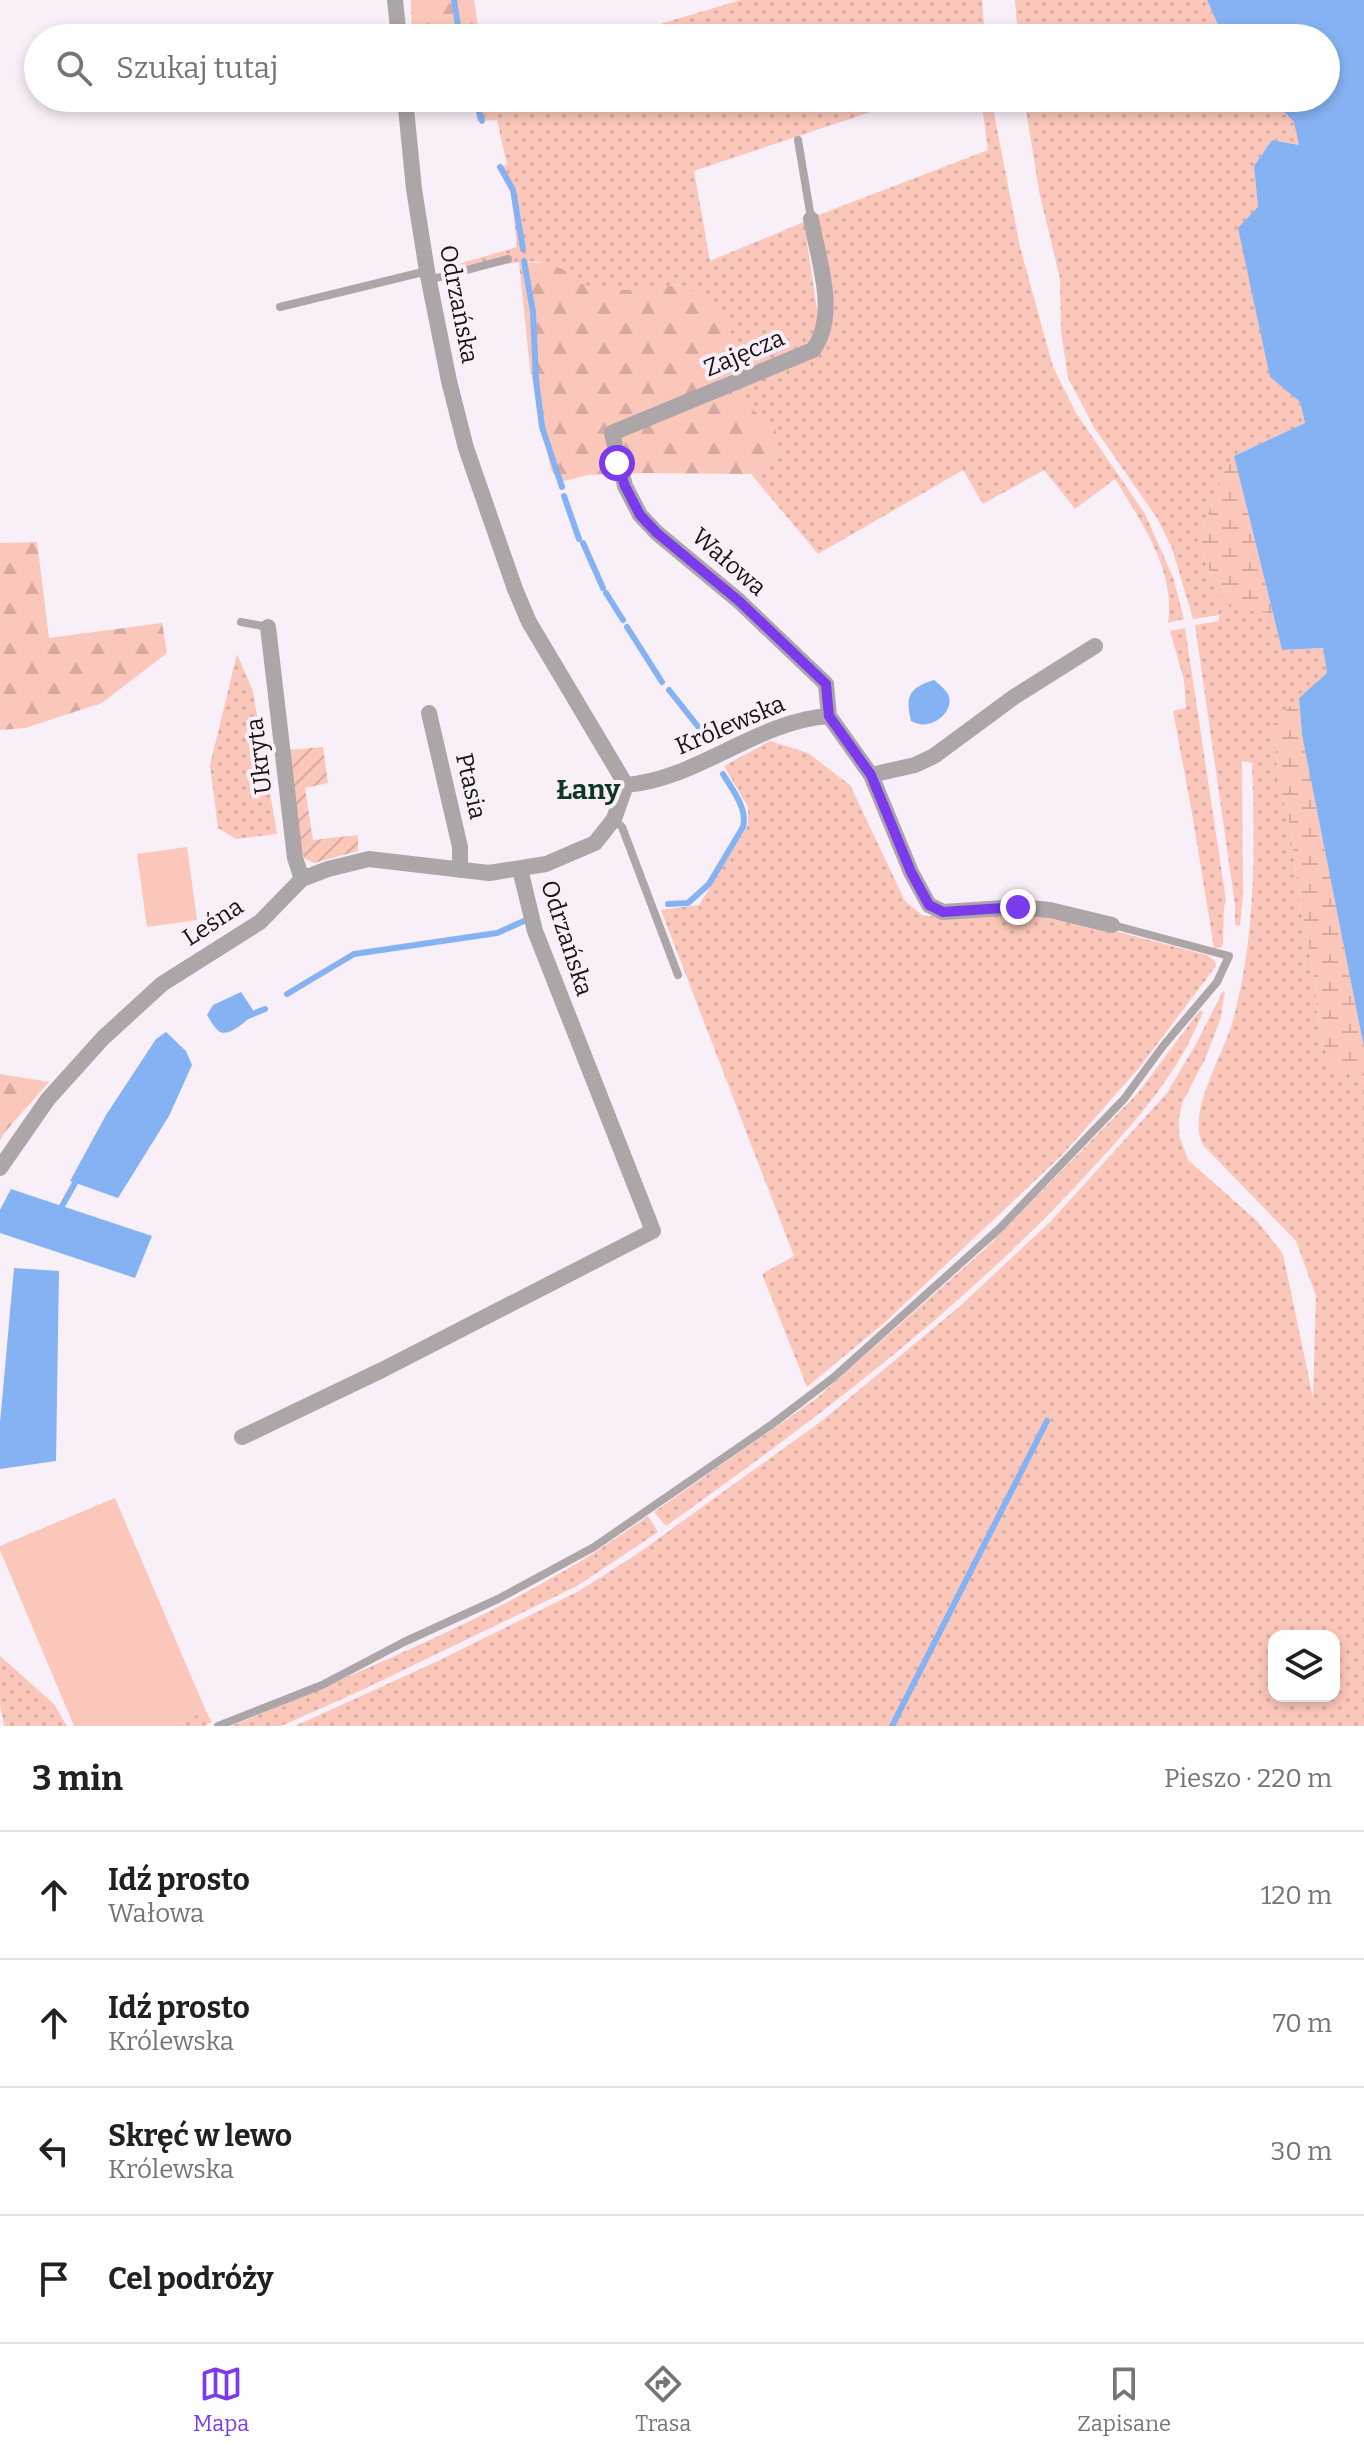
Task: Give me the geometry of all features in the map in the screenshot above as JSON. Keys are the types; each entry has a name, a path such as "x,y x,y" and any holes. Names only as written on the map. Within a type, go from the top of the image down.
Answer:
{"street":[{"path":"395,0 398,24"},
{"name":"Odrzańska","path":"242,1437 382,1370 653,1231 535,931 520,869 574,855 595,843 614,819 626,785 529,622 466,448 428,275 414,189 406,112"},
{"name":"Zajęcza","path":"612,433 813,350 827,320 811,219"},
{"name":"Wałowa","path":"612,433 625,486 640,515 657,533 739,601 826,684 829,716"},
{"name":"Ukryta","path":"268,627 295,858 302,879"},
{"path":"871,775 915,765 934,756 1014,697 1095,646"},
{"name":"Ptasia","path":"429,713 460,847 460,870"},
{"path":"829,716 871,775 911,872 929,905 943,912 1018,907 1050,910 1112,925"},
{"name":"Królewska","path":"626,785 646,784 671,775 781,725 829,716"},
{"name":"Leśna","path":"0,1168 48,1099 103,1038 162,984 260,922 302,879 369,859 489,873 520,869"}],"lane":[{"path":"798,140 811,219"},
{"path":"280,307 508,259"},
{"path":"241,622 268,627"},
{"path":"614,819 622,827 678,975"},
{"path":"218,1726 322,1685 404,1642 498,1599 594,1547 771,1425 833,1378 1000,1228 1124,1099 1163,1046 1217,982 1229,956 1112,925"}],"green space":[{"path":"411,0 474,0 478,24 412,24"},
{"path":"741,0 982,0 984,24 660,24"},
{"path":"1015,0 1207,0 1218,24 1017,24"},
{"path":"476,112 871,112 694,171 710,261 804,222 817,310 817,324 808,345 718,380 705,369 681,285 634,290 599,289 583,285 551,265 533,262 509,264 448,279 445,268 517,247 511,191 497,166 507,165 497,120 477,121"},
{"path":"983,112 994,112 1020,247 1053,367 1076,413 1145,514 1173,577 1184,619 1168,623 1169,603 1162,565 1115,479 1075,509 1044,470 983,504 963,470 818,554 751,474 780,456 732,391 822,348 829,337 831,325 816,216 988,150"},
{"path":"1026,112 1284,112 1294,122 1300,145 1272,140 1254,166 1262,331 1270,377 1300,402 1305,423 1234,456 1226,467 1198,541 1223,606 1273,614 1282,650 1323,648 1327,673 1273,722 1279,781 1290,827 1314,977 1320,1037 1334,1067 1364,1081 1364,1726 295,1726 438,1661 579,1591 637,1554 823,1420 960,1306 1051,1221 1167,1093 1223,991 1220,1020 1205,1059 1182,1103 1179,1135 1188,1160 1258,1222 1283,1254 1313,1398 1316,1296 1296,1241 1203,1145 1199,1132 1202,1102 1232,1024 1240,992 1252,894 1252,763 1242,761 1243,896 1240,926 1235,925 1235,905 1195,625 1219,621 1219,615 1193,619 1172,548 1157,518 1095,429 1068,378 1061,331 1060,278 1040,196"},
{"path":"519,262 547,263 564,270 585,286 624,290 681,285 716,303 735,340 705,370 775,428 780,456 751,474 588,475 560,482 551,470 530,369"},
{"path":"1234,456 1273,614 1223,606 1198,541 1226,467"},
{"path":"37,542 49,638 162,623 167,653 102,703 25,728 0,730 0,543"},
{"path":"1185,628 1226,900 1223,944 1214,948 1173,711 1186,708 1184,680 1170,631"},
{"path":"237,654 253,691 277,834 236,839 218,828 210,765"},
{"path":"1299,698 1302,735 1364,1048 1364,1081 1334,1067 1320,1037 1314,977 1290,827 1279,781 1273,722"},
{"path":"770,741 808,753 850,785 905,901 922,915 939,917 1018,912 1107,929 1207,955 1216,966 1139,1068 1063,1154 883,1324 807,1387 762,1274 794,1256 661,910 699,905 748,825 748,807 724,766"},
{"path":"323,747 328,783 305,788 313,840 358,835 358,851 314,863 304,858 301,850 288,750"},
{"path":"187,847 197,920 147,927 137,854"},
{"path":"1200,1010 1203,1012 1192,1036 1153,1098 1040,1223 939,1317 886,1361 666,1526 654,1512 817,1398 985,1249 1138,1093"},
{"path":"0,1074 49,1082 0,1141"},
{"path":"115,1498 206,1711 171,1726 74,1726 0,1550 0,1546"},
{"path":"648,1516 658,1532 577,1586 281,1726 231,1726 409,1650 496,1608 581,1561"},
{"path":"0,1656 54,1704 67,1726 4,1726 0,1704"},
{"path":"206,1711 212,1722 204,1726 171,1726"}],"water":[{"path":"1207,0 1364,0 1364,1048 1302,735 1299,698 1327,673 1323,648 1282,650 1234,456 1305,423 1300,402 1270,377 1238,228 1258,207 1254,166 1272,140 1299,145 1294,122 1284,112 1340,112 1340,24 1218,24"},
{"path":"934,680 948,694 950,701 945,713 926,724 911,721 911,694 919,686"},
{"path":"241,992 255,1013 234,1030 220,1032 207,1015 213,1005"},
{"path":"166,1032 186,1051 192,1065 169,1116 118,1198 70,1181 106,1115 156,1039"},
{"path":"11,1189 152,1236 135,1278 0,1233 0,1210"},
{"path":"14,1268 59,1271 56,1461 0,1469 0,1423"}],"waterway":[{"path":"454,0 458,24"},
{"path":"479,112 482,121"},
{"path":"500,167 513,190 523,249"},
{"path":"524,261 533,312 542,427 562,487"},
{"path":"564,496 579,539"},
{"path":"583,543 603,588"},
{"path":"606,593 623,620"},
{"path":"627,627 662,682"},
{"path":"669,690 708,739"},
{"path":"668,904 688,903 709,884 743,827 741,806 723,774"},
{"path":"287,994 354,954 497,933 524,921"},
{"path":"248,1016 265,1009"},
{"path":"62,1206 75,1183"},
{"path":"892,1726 1047,1421"}],"district":[{"name":"Łany","path":"588,789"}],"route":[{"path":"617,463 640,515 657,533 739,601 826,684 829,716 871,775 911,872 929,905 943,912 1018,907"}]}
